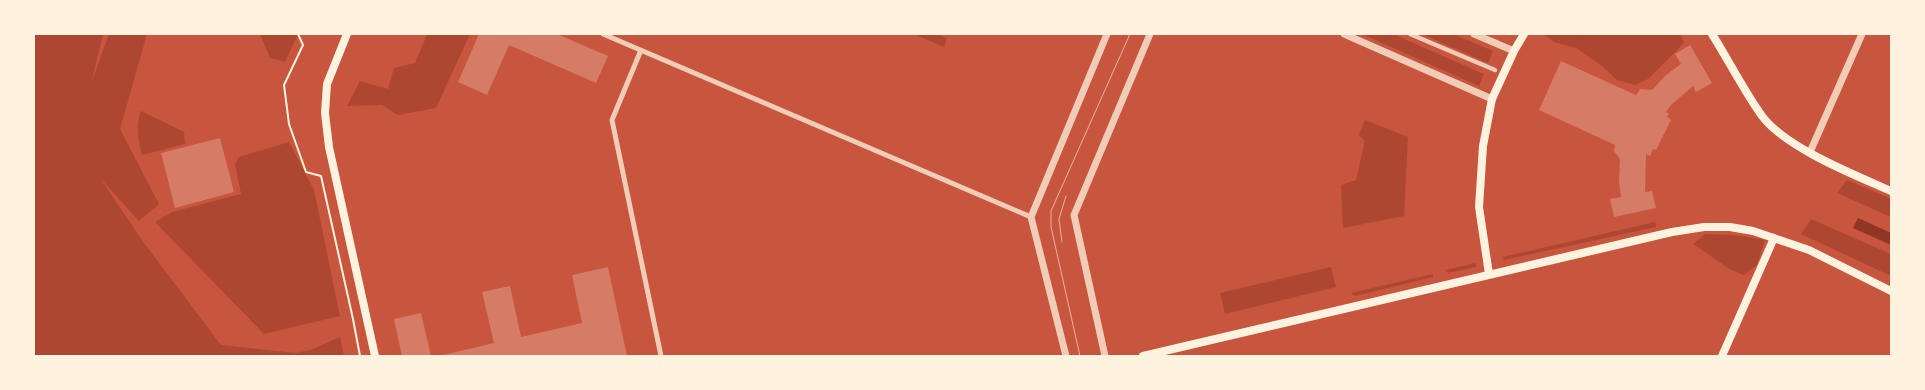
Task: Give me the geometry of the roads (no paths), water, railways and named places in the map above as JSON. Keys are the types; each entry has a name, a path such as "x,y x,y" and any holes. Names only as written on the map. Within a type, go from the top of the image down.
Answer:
{"main road":[{"path":"347,34 327,84 325,113 329,146 375,356"},
{"path":"1490,274 1479,207 1483,146 1492,99 1524,34"},
{"path":"1712,34 1763,117 1787,139 1834,166 1891,191"},
{"path":"1143,356 1672,232 1704,227 1730,227 1753,230 1809,250 1891,291"},
{"path":"1722,356 1774,238"}],"street":[{"path":"603,34 1030,217"},
{"path":"1066,356 1030,217 1107,34"},
{"path":"1106,356 1074,215 1150,34"},
{"path":"1344,34 1492,99"},
{"path":"1410,34 1495,70"},
{"path":"1474,34 1514,51"},
{"path":"1810,152 1862,34"},
{"path":"641,50 612,120 661,356"}],"tram line":[{"path":"1080,356 1051,227 1051,211 1130,34"},
{"path":"1062,242 1059,219 1066,196"}]}
